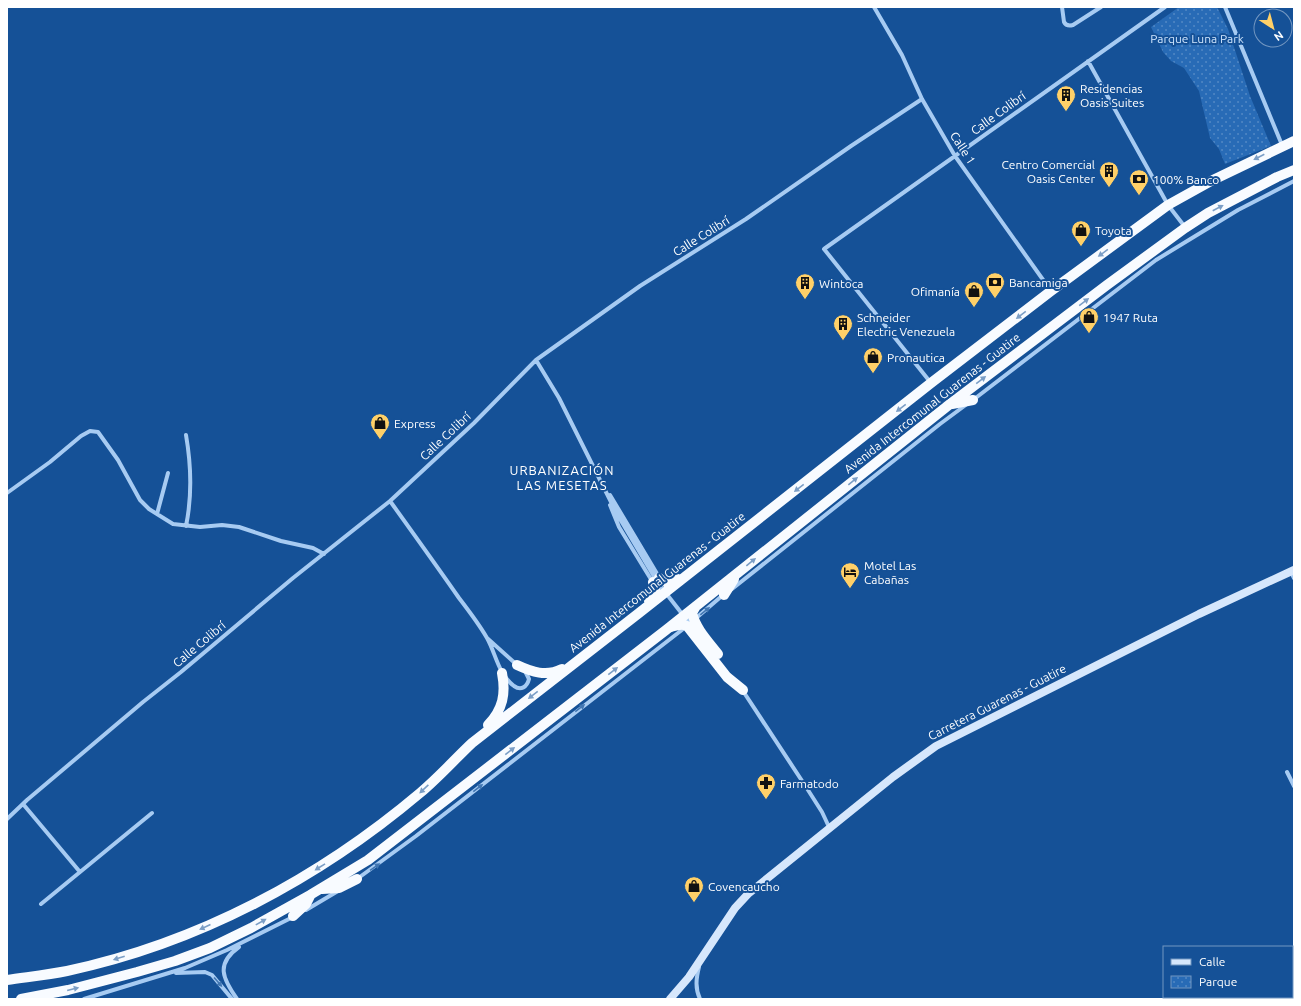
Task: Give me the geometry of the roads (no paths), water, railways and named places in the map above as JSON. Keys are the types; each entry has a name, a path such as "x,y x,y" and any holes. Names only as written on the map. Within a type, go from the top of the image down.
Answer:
{"highway":[{"name":"Avenida Intercomunal Guarenas - Guatire","path":"7,980 66,971 121,957 156,946 202,928 258,903 353,846 421,793 472,742 639,613 931,383 1168,204 1282,145 1294,141"},
{"name":"Avenida Intercomunal Guarenas - Guatire","path":"21,999 68,990 175,961 210,948 310,895 368,860 666,630 950,404 1052,326 1185,228 1208,213 1243,194 1294,170"},
{"path":"950,404 973,400"},
{"path":"639,613 656,592 656,580 664,583 671,583 693,570"},
{"path":"724,595 738,572"},
{"path":"690,623 692,613 696,606"},
{"path":"666,630 677,625 690,623 697,626 732,672 743,690"},
{"path":"517,665 537,673 547,674 556,672 574,662"},
{"path":"472,742 494,719 497,713 504,695 502,673"},
{"path":"320,889 339,888 357,879"},
{"path":"293,916 306,904 310,895"}],"main road":[{"name":"Carretera Guarenas - Guatire","path":"670,999 689,977 735,908 748,894 829,827 893,777 942,742 1199,614 1293,573"}],"street":[{"name":"Calle 1","path":"874,7 902,55 922,100 955,156 1052,291"},
{"path":"1062,7 1064,22 1070,26 1073,26 1101,7"},
{"name":"Calle Colibrí","path":"931,383 824,249 1164,7"},
{"path":"1225,7 1282,145"},
{"path":"1088,61 1168,204 1185,228"},
{"name":"Calle Colibrí","path":"7,819 143,702 390,500 474,423 536,360 640,286 746,219 851,146 922,100"},
{"name":"Avenida Intercomunal Guarenas - Guatire","path":"84,999 185,968 247,940 293,916 357,879 410,840 690,623 940,424 1156,260 1238,210 1294,182"},
{"path":"536,360 559,398 603,485 619,526 656,580"},
{"path":"7,493 50,462 78,438 94,430 98,432 118,460 140,500 149,509 174,524 200,527 222,525 239,527 281,540 307,546 324,554"},
{"path":"186,435 190,470 189,512 186,526"},
{"path":"157,514 168,473"},
{"path":"603,485 625,520 656,580"},
{"path":"609,499 658,583 743,690 812,796 829,827"},
{"path":"390,500 487,638 502,673 514,686 519,689 528,685 529,680 525,671 487,638"},
{"path":"1286,772 1294,786"},
{"path":"23,804 80,872"},
{"path":"41,904 152,813"},
{"path":"237,999 224,977 225,962 232,951 247,940"},
{"path":"700,999 696,988 696,977 702,957"},
{"path":"171,972 205,972 212,975 232,999"}],"place":[{"name":"Residencias Oasis Suites","path":"1066,112"},
{"name":"Centro Comercial Oasis Center","path":"1109,188"},
{"name":"100% Banco","path":"1139,196"},
{"name":"Toyota","path":"1081,247"},
{"name":"Bancamiga","path":"995,299"},
{"name":"Wintoca","path":"805,300"},
{"name":"Ofimanía","path":"974,308"},
{"name":"1947 Ruta","path":"1089,334"},
{"name":"Schneider Electric Venezuela","path":"843,341"},
{"name":"Pronautica","path":"873,374"},
{"name":"Express","path":"380,440"},
{"name":"Motel Las Cabañas","path":"850,589"},
{"name":"Farmatodo","path":"766,800"},
{"name":"Covencaucho","path":"694,903"}],"district":[{"name":"URBANIZACIÓN LAS MESETAS","path":"562,478"}],"park label":[{"name":"Parque Luna Park","path":"1197,38"}]}
